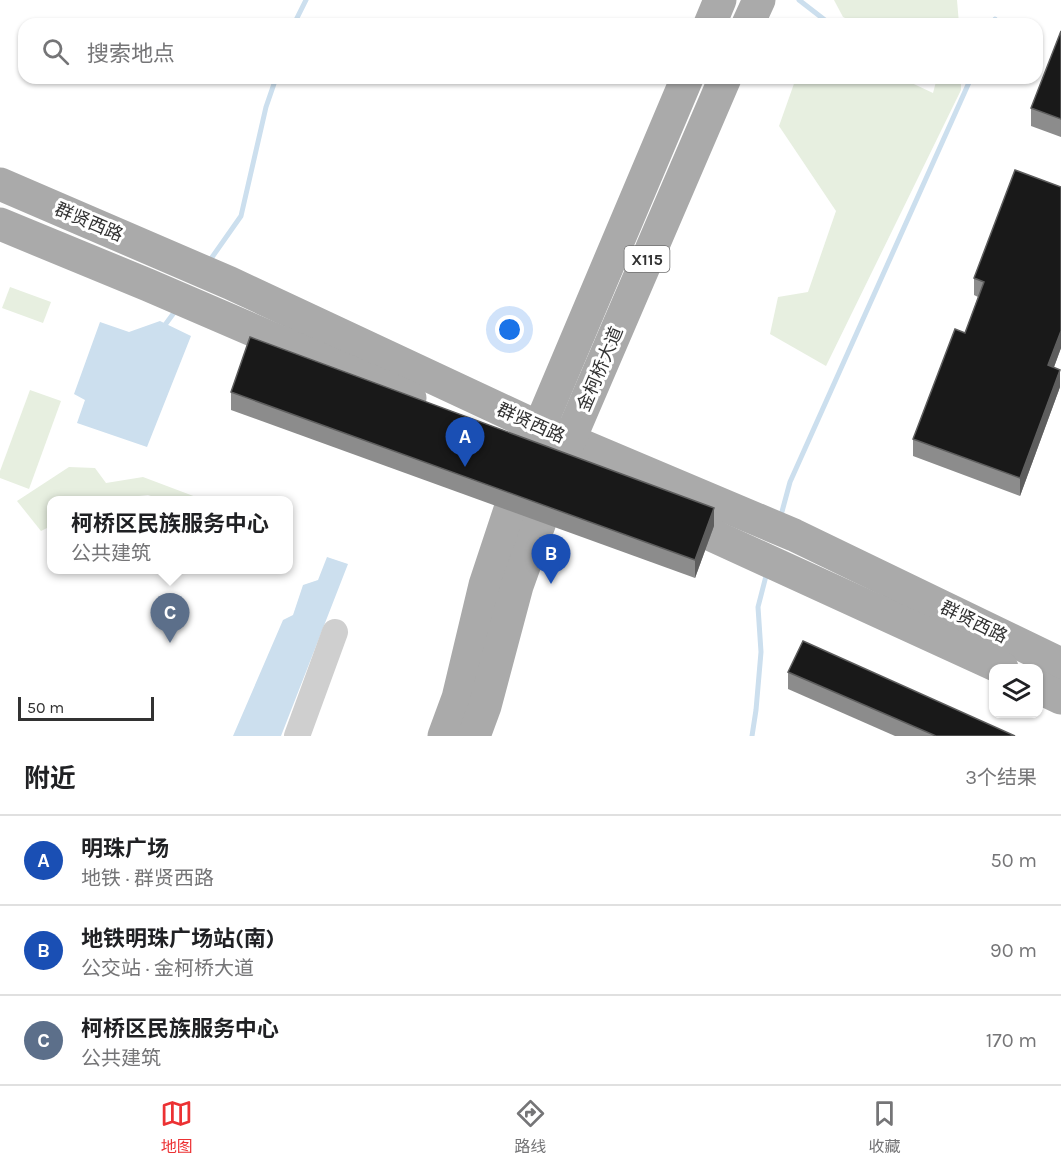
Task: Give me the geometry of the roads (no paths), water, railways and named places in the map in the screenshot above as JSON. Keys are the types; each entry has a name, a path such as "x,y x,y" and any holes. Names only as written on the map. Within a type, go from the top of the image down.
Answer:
{"main road":[{"path":"712,18 720,0"},
{"name":"金柯桥大道","path":"444,736 458,698 485,585 534,439 684,84"},
{"name":"金柯桥大道","path":"474,736 485,706 517,586 565,453 722,84"},
{"name":"群贤西路","path":"0,184 230,283 534,439 565,453 794,535 1061,664"},
{"name":"群贤西路","path":"0,224 488,432 534,439"},
{"name":"群贤西路","path":"565,453 615,491"},
{"name":"群贤西路","path":"647,506 991,664"},
{"path":"1043,689 1061,698"}],"lane":[{"path":"297,736 335,632"}],"water":[{"path":"160,321 191,336 147,447 77,423 85,400 74,394 100,322 129,332"},
{"path":"327,557 348,564 281,736 233,736 283,620 293,615 303,585 318,580"}],"waterway":[{"path":"297,18 306,0"},
{"path":"799,0 822,18"},
{"path":"208,263 241,216 266,107 274,84"},
{"path":"780,519 790,482 968,84"},
{"path":"162,329 176,310"},
{"path":"752,736 761,652 758,607 767,572"}],"place":[{"name":"明珠广场","path":"465,467"},
{"name":"地铁明珠广场站(南)","path":"551,584"},
{"name":"柯桥区民族服务中心","path":"170,643"}]}
